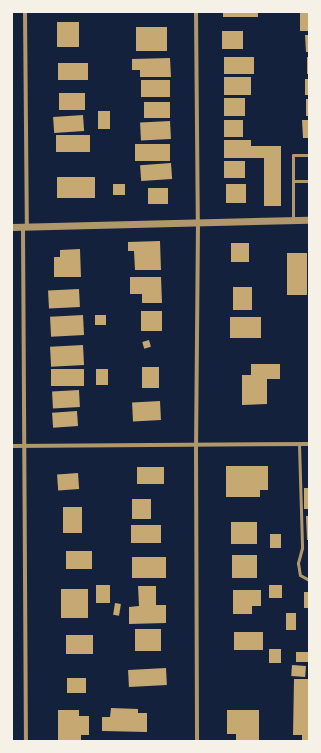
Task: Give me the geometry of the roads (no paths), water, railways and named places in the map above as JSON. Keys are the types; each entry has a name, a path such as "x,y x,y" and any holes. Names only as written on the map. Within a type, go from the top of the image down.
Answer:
{"street":[{"path":"24,12 25,227 23,446 26,741"},
{"path":"196,12 198,223 196,446 197,741"},
{"path":"12,227 309,220"},
{"path":"12,446 196,446 309,444"}],"lane":[{"path":"293,221 293,155 309,155"},
{"path":"293,181 309,181"},
{"path":"299,444 302,548 298,563 300,575 309,580"}]}
